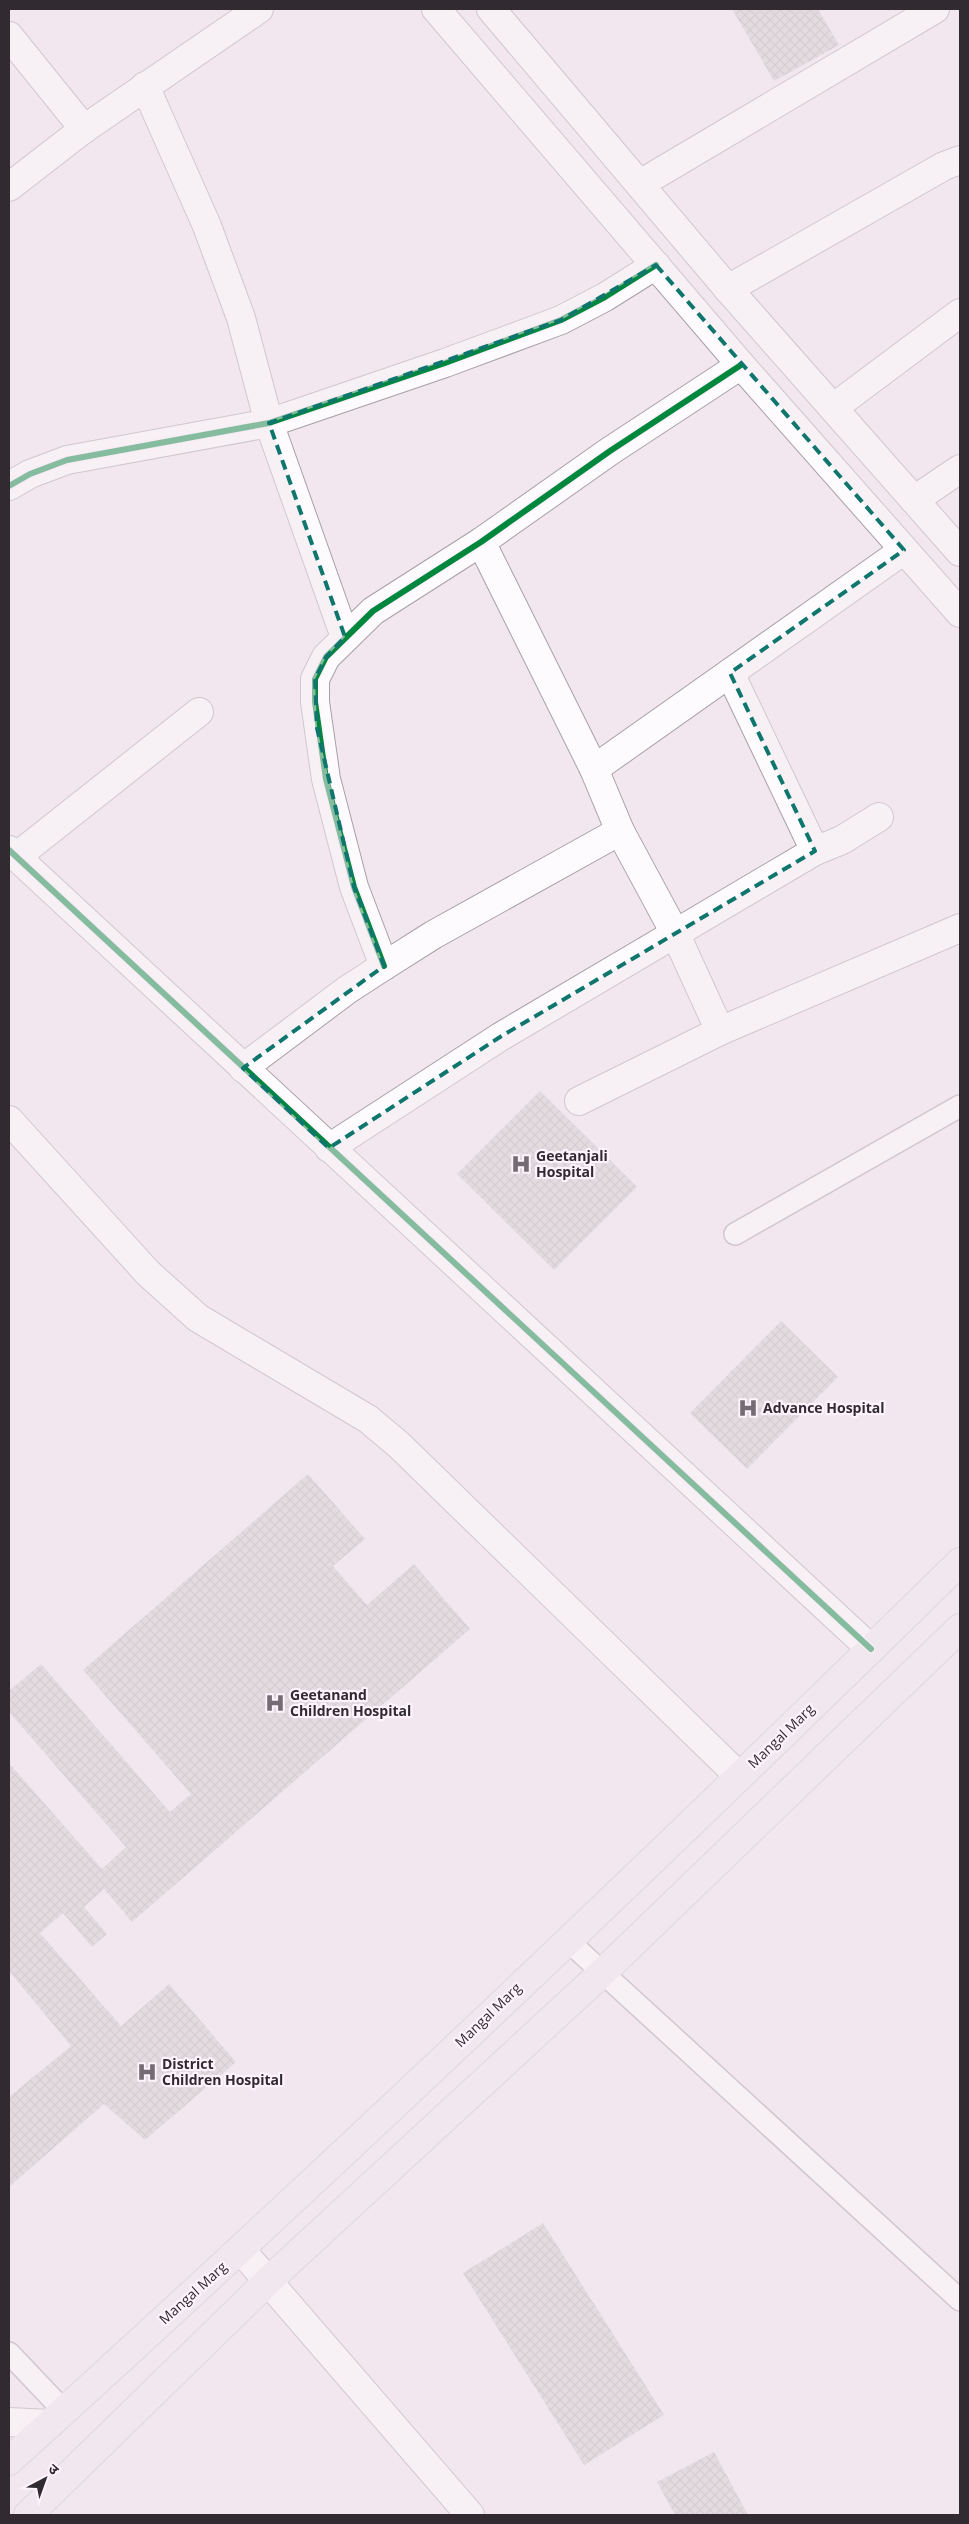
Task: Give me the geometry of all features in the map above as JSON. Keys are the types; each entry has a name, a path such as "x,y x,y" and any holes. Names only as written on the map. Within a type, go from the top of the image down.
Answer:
{"main road":[{"name":"Mangal Marg","path":"9,2461 241,2250 740,1776 960,1562"},
{"path":"28,2515 268,2281 603,1972 960,1628"}],"street":[{"path":"9,187 84,129 258,9"},
{"path":"436,9 741,366 960,614"},
{"path":"491,9 728,289 960,552"},
{"path":"640,184 935,9"},
{"path":"9,36 84,129"},
{"path":"145,86 223,270 241,318 268,423 345,637"},
{"path":"728,289 944,166 960,160"},
{"path":"9,486 30,474 67,460 268,423 445,364 543,327 605,298 656,265"},
{"path":"833,408 960,313"},
{"path":"384,966 354,887 330,797 317,728 316,679 326,657 373,612 481,542 610,451 741,366"},
{"path":"914,500 960,469"},
{"path":"481,542 594,769 620,831 676,934 720,1031"},
{"path":"594,769 904,550"},
{"path":"730,673 815,851"},
{"path":"198,712 12,854 872,1649"},
{"path":"329,1148 500,1037 815,851 842,840 879,817"},
{"path":"242,1068 347,990 433,935 620,831"},
{"path":"579,1101 720,1031 960,928"},
{"path":"9,1120 148,1273 171,1295 198,1318 368,1419 399,1445 740,1776"},
{"path":"241,2250 470,2515"},
{"path":"9,2422 57,2418"}],"lane":[{"path":"735,1234 960,1106"},
{"path":"567,1940 960,2300"},
{"path":"9,2353 57,2418"}],"highlighted area":[{"path":"656,265 904,550 730,673 815,851 500,1037 329,1148 243,1068 384,966 354,887 317,728 315,679 326,657 345,637 269,423 561,320"}],"building":[{"path":"732,9 818,9 839,45 774,81"},
{"path":"540,1091 637,1187 554,1270 457,1174"},
{"path":"781,1321 838,1377 747,1469 690,1413"},
{"path":"308,1474 365,1539 333,1566 367,1605 414,1564 470,1629 132,1922 104,1889 84,1907 107,1934 92,1947 63,1913 40,1933 121,2026 169,1984 236,2062 145,2140 104,2104 9,2187 9,2097 71,2046 9,1971 9,1763 102,1869 126,1847 9,1712 9,1691 41,1664 170,1812 191,1794 83,1670"},
{"path":"543,2223 664,2415 584,2465 463,2273"},
{"path":"714,2452 748,2515 675,2515 657,2482"}],"cycle path":[{"path":"9,486 30,474 67,460 269,423 445,363 561,320 605,297 656,265"},
{"path":"384,966 354,887 326,779 315,702 315,679 326,657 373,611 481,542 610,451 741,365"},
{"path":"9,850 871,1649"}],"place":[{"name":"Geetanjali Hospital","path":"521,1164"},
{"name":"Advance Hospital","path":"748,1408"},
{"name":"Geetanand Children Hospital","path":"275,1703"},
{"name":"District Children Hospital","path":"147,2072"}]}
